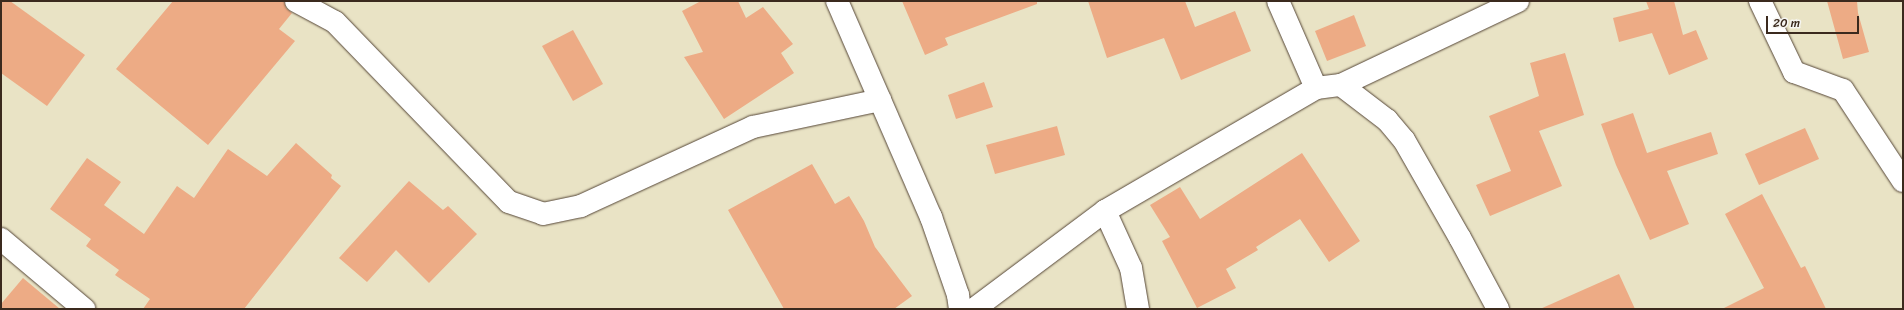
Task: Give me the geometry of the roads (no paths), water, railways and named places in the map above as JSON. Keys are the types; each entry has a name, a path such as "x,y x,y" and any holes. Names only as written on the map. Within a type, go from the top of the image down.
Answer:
{"street":[{"path":"296,1 335,22 509,202 543,214 581,206 753,127 880,100"},
{"path":"836,1 931,217 958,295 960,309"},
{"path":"1278,1 1316,88"},
{"path":"974,309 1105,211 1316,88 1341,85 1518,1"},
{"path":"1760,1 1794,72 1843,90 1903,181"},
{"path":"1341,85 1387,120 1404,140 1460,238 1498,309"},
{"path":"1105,211 1131,268 1138,309"},
{"path":"1,239 84,309"}]}
